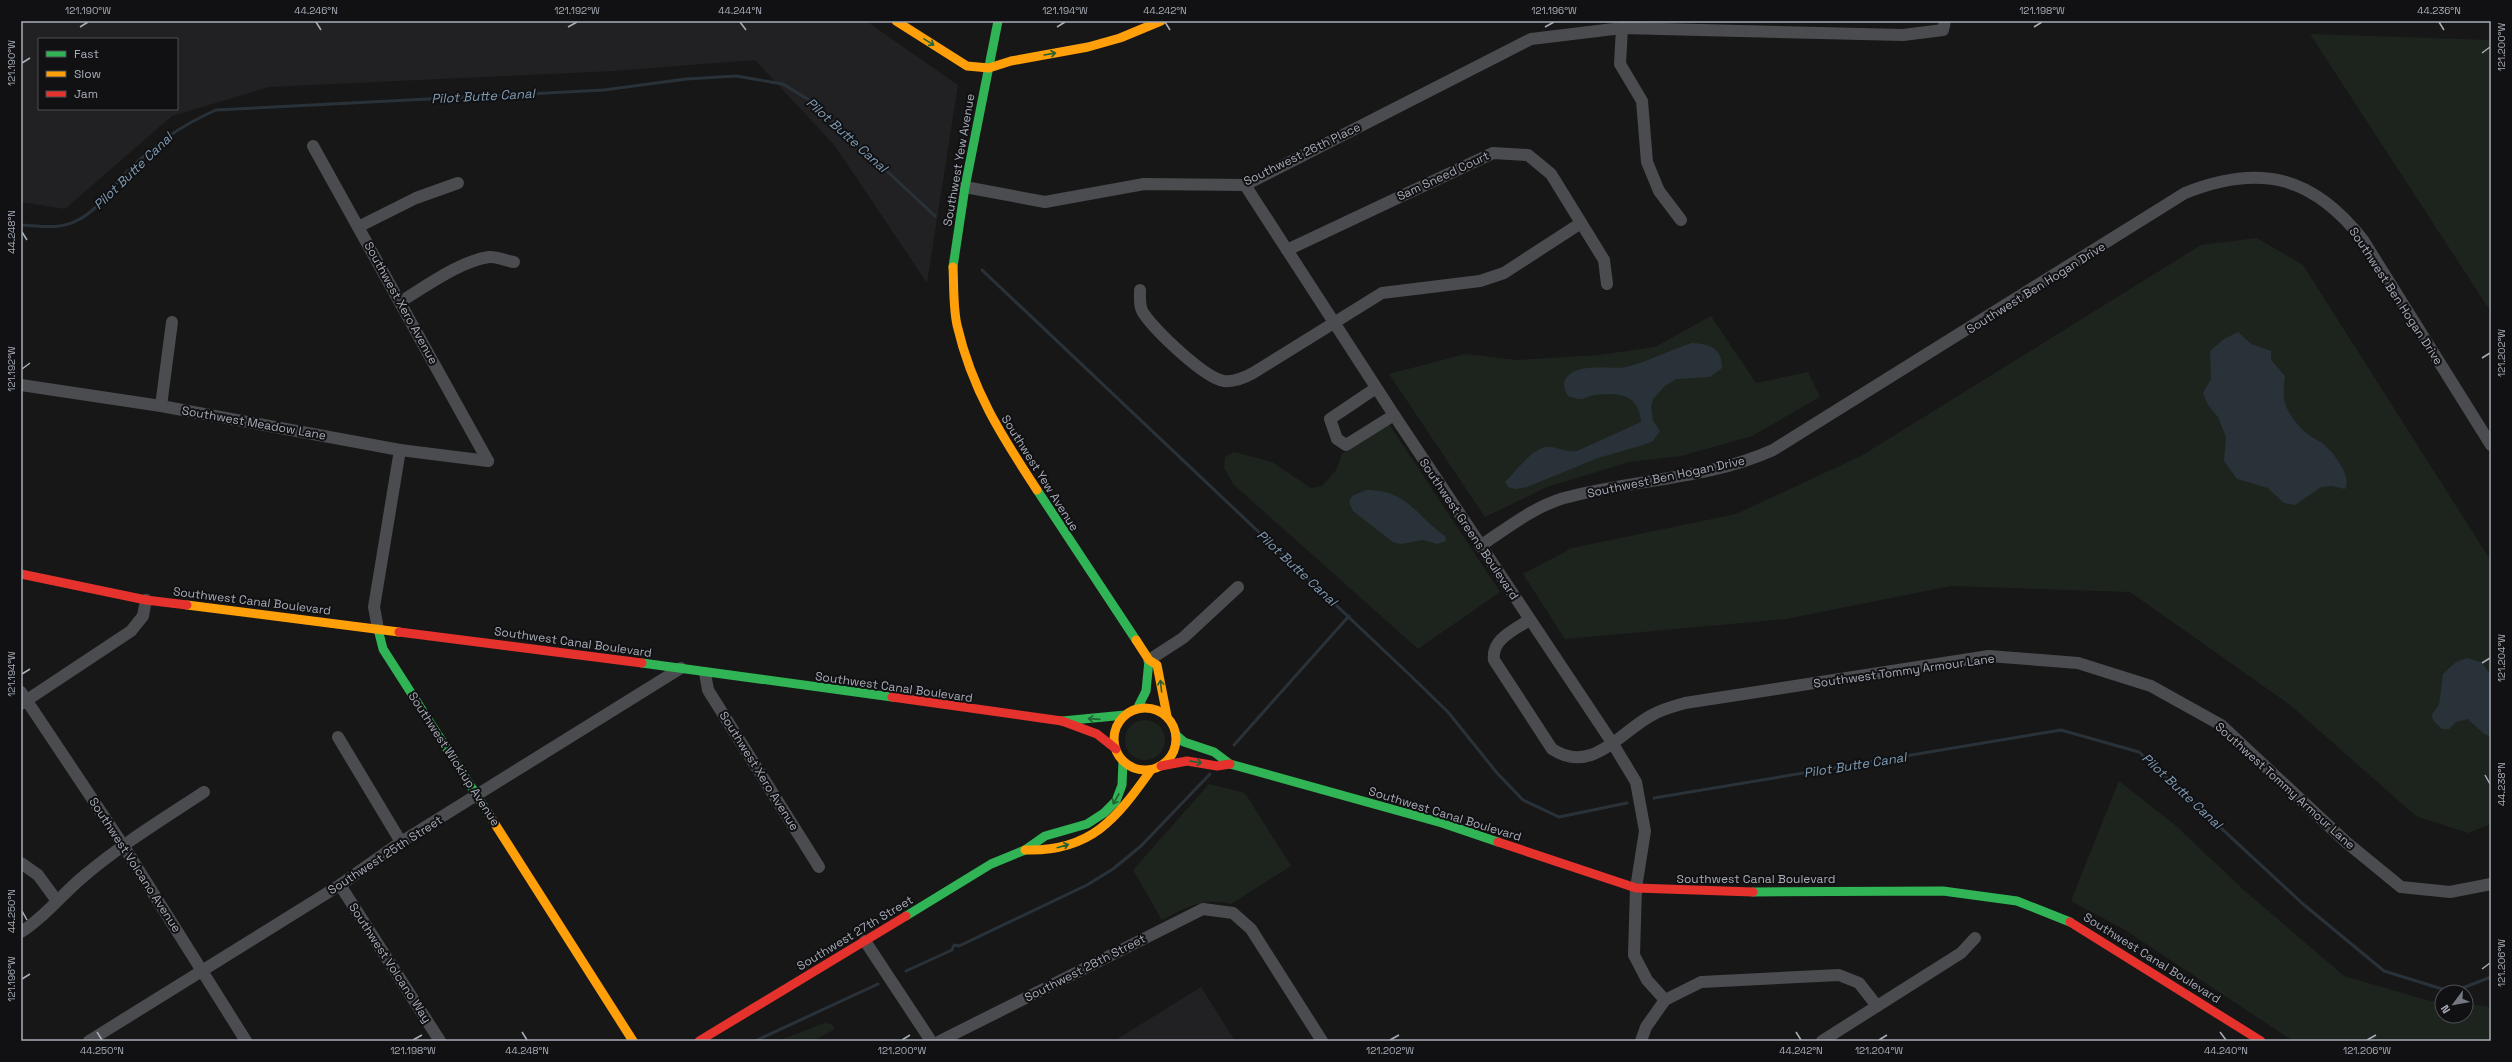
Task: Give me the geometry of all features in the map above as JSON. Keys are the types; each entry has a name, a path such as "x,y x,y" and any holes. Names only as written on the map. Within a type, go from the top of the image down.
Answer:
{"main road":[{"path":"896,21 967,66 989,68 1011,61 1088,47 1120,38 1161,21"},
{"name":"Southwest Yew Avenue","path":"998,21 965,188 953,267 957,324 973,378 996,428 1149,660 1157,665 1167,716"},
{"name":"Southwest Canal Boulevard","path":"21,574 146,600 378,628 681,668 705,673 1062,721 1077,728 1106,737 1116,749"},
{"name":"Southwest Wickiup Avenue","path":"378,628 383,649 633,1041"},
{"path":"1062,721 1081,718 1112,718 1125,715 1137,708 1146,699 1148,689 1149,660"},
{"path":"1125,715 1115,730 1116,749 1123,761 1136,769 1152,770 1161,766 1175,749 1176,735 1167,716 1150,708 1137,708"},
{"name":"Southwest Canal Boulevard","path":"1176,735 1184,742 1214,752 1230,764 1442,823 1636,888 1707,892 1943,891 2016,901 2078,925 2261,1041"},
{"name":"Southwest 27th Street","path":"699,1041 991,864 1024,850 1045,836 1087,824 1104,813 1116,801 1122,785 1123,761"},
{"name":"Southwest Canal Boulevard","path":"1161,766 1181,761 1197,762 1220,768 1230,764"},
{"name":"Southwest 27th Street","path":"1024,850 1043,851 1088,838 1106,829 1121,814 1152,770"}],"street":[{"name":"Southwest 26th Place","path":"965,188 1045,202 1144,184 1245,184 1531,39 1622,28 1903,35 1943,30 1945,21"},
{"path":"1622,28 1620,64 1642,101 1647,162 1659,191 1681,220"},
{"name":"Southwest Xero Avenue","path":"313,146 488,461"},
{"name":"Sam Sneed Court","path":"1287,250 1493,153 1528,155 1551,174 1604,260 1607,284"},
{"name":"Southwest Ben Hogan Drive","path":"1480,546 1532,512 1563,498 1735,465 1773,450 2001,310 2185,193 2232,178 2252,176 2274,179 2296,185 2331,205 2348,220 2363,240 2491,445"},
{"path":"358,227 416,198 458,183"},
{"name":"Southwest Greens Boulevard","path":"1245,184 1332,322 1613,744 1636,782 1645,830 1636,888 1634,955 1647,980 1664,1000"},
{"path":"1140,290 1140,300 1144,314 1198,369 1223,381 1246,377 1332,322 1382,293 1480,281 1504,273 1581,223"},
{"path":"400,302 439,278 490,257 514,262"},
{"path":"161,406 172,322"},
{"name":"Southwest Meadow Lane","path":"21,385 161,406 400,450 488,461"},
{"path":"1376,388 1330,419 1337,439 1346,445 1394,415"},
{"name":"Southwest Wickiup Avenue","path":"378,628 374,607 400,450"},
{"path":"1149,660 1183,638 1238,588"},
{"path":"23,699 131,631 142,616 146,600"},
{"name":"Southwest Tommy Armour Lane","path":"1529,620 1498,642 1494,651 1494,660 1552,748 1566,756 1582,757 1613,744 1653,714 1685,703 1989,656 2078,663 2151,686 2221,724 2346,842 2400,887 2450,892 2491,884"},
{"name":"Southwest 25th Street","path":"89,1041 202,969 340,885 401,842 478,796 681,668"},
{"name":"Southwest Xero Avenue","path":"705,673 708,690 819,867"},
{"name":"Southwest Volcano Avenue","path":"23,699 123,845 246,1041"},
{"path":"338,737 401,842"},
{"path":"21,932 36,923 84,876 123,845 204,792"},
{"path":"21,863 38,875 57,901"},
{"name":"Southwest Volcano Way","path":"340,885 440,1041"},
{"name":"Southwest 28th Street","path":"940,1041 1202,909 1233,913 1251,928 1322,1041"},
{"path":"1822,1041 1961,953 1975,938"},
{"path":"865,941 931,1041"},
{"path":"1641,1041 1646,1027 1664,1000 1701,982 1839,975 1859,983 1877,1006"}],"shaded area":[{"path":"21,21 866,21 958,85 927,283 835,146 755,60 613,71 269,87 172,116 65,209 21,202"},
{"path":"2310,34 2491,40 2491,312"},
{"path":"2257,238 2303,265 2491,561 2491,824 2468,833 2416,816 2290,705 2130,592 1951,586 1786,619 1565,639 1523,574 1572,548 1736,514 1861,456 2201,245"},
{"path":"1711,316 1756,383 1808,372 1820,397 1752,436 1681,456 1629,462 1547,487 1485,517 1389,374 1465,354 1517,360 1599,355 1655,347"},
{"path":"2238,332 2251,344 2271,351 2271,360 2285,376 2284,395 2288,410 2294,420 2304,431 2326,446 2336,457 2344,471 2346,478 2347,484 2345,489 2332,486 2321,487 2295,505 2284,503 2268,488 2237,479 2224,461 2226,437 2218,417 2208,405 2203,393 2211,379 2210,351 2224,339"},
{"path":"1692,343 1714,348 1720,356 1722,368 1710,377 1676,379 1665,386 1653,399 1651,407 1653,421 1660,431 1653,441 1598,458 1527,487 1515,489 1508,487 1505,482 1526,459 1545,447 1552,447 1567,451 1577,451 1641,422 1636,406 1632,400 1626,397 1604,394 1593,395 1580,399 1568,396 1564,388 1566,377 1581,369 1626,367"},
{"path":"1389,424 1500,592 1418,649 1233,484 1224,468 1225,457 1234,452 1272,462 1311,488 1322,486 1336,470 1342,454"},
{"path":"1366,490 1392,494 1402,499 1445,536 1446,541 1437,544 1423,540 1401,544 1393,542 1353,511 1349,502 1352,496"},
{"path":"2467,658 2481,662 2491,675 2491,737 2484,734 2468,719 2456,722 2449,729 2442,729 2433,720 2432,714 2439,705 2443,674 2456,662"},
{"path":"1145,720 1159,726 1165,740 1159,754 1145,760 1131,754 1125,740 1131,726"},
{"path":"2119,781 2175,825 2245,891 2344,976 2434,1001 2434,1024 2474,1024 2474,1005 2487,1006 2491,1010 2491,1041 2293,1041 2125,930 2071,901"},
{"path":"1209,784 1245,793 1291,866 1231,904 1212,902 1195,904 1162,920 1133,870"},
{"path":"1201,987 1235,1041 1114,1041"},
{"path":"824,1023 832,1024 835,1029 813,1041 778,1041"}],"waterway":[{"name":"Pilot Butte Canal","path":"21,225 57,226 71,223 85,216 104,199 126,173 147,153 178,130 202,116 216,110 604,90 686,79 736,76 783,84 814,103 935,216"},
{"name":"Pilot Butte Canal","path":"982,270 1448,712 1497,773 1523,800 1559,817 1627,803"},
{"path":"1234,745 1349,616"},
{"name":"Pilot Butte Canal","path":"1654,798 2061,730 2139,752 2303,904 2384,971 2452,992 2491,977"},
{"path":"906,971 952,950 954,945 959,946 1087,885 1113,869 1141,846 1210,774"},
{"path":"755,1041 878,984"}],"traffic: fast":[{"path":"953,267 965,187 998,21"},
{"path":"1037,490 1136,640"},
{"path":"378,629 383,649 488,813"},
{"path":"1137,709 1146,691 1149,660"},
{"path":"642,663 892,697"},
{"path":"1062,721 1125,715"},
{"path":"1176,735 1184,742 1214,752 1230,764 1442,823 1498,842"},
{"path":"906,916 991,864 1025,850 1045,836 1087,824 1104,813 1116,801 1122,785 1123,761"},
{"path":"1753,892 1943,891 2017,901 2070,922"}],"traffic: slow":[{"path":"896,21 967,66 989,68 1011,61 1088,47 1120,38 1161,21"},
{"path":"953,267 954,304 957,325 971,370 989,411 1011,450 1037,490"},
{"path":"187,605 399,632"},
{"path":"1136,640 1149,660 1157,665 1167,716"},
{"path":"1139,708 1151,708 1167,717 1174,727 1176,739 1174,751 1167,761 1151,770 1139,770 1128,765 1119,756 1114,745 1114,733 1119,722 1128,713 1139,708"},
{"path":"1025,850 1048,849 1068,845 1085,838 1100,829 1126,803 1151,770"},
{"path":"488,813 633,1041"}],"traffic: jam":[{"path":"21,574 146,600 187,605"},
{"path":"399,632 642,663"},
{"path":"892,697 1062,721 1097,734 1116,749"},
{"path":"1161,766 1187,761 1217,766 1230,764"},
{"path":"1498,842 1636,888 1753,892"},
{"path":"699,1041 906,916"},
{"path":"2070,922 2261,1041"}]}
